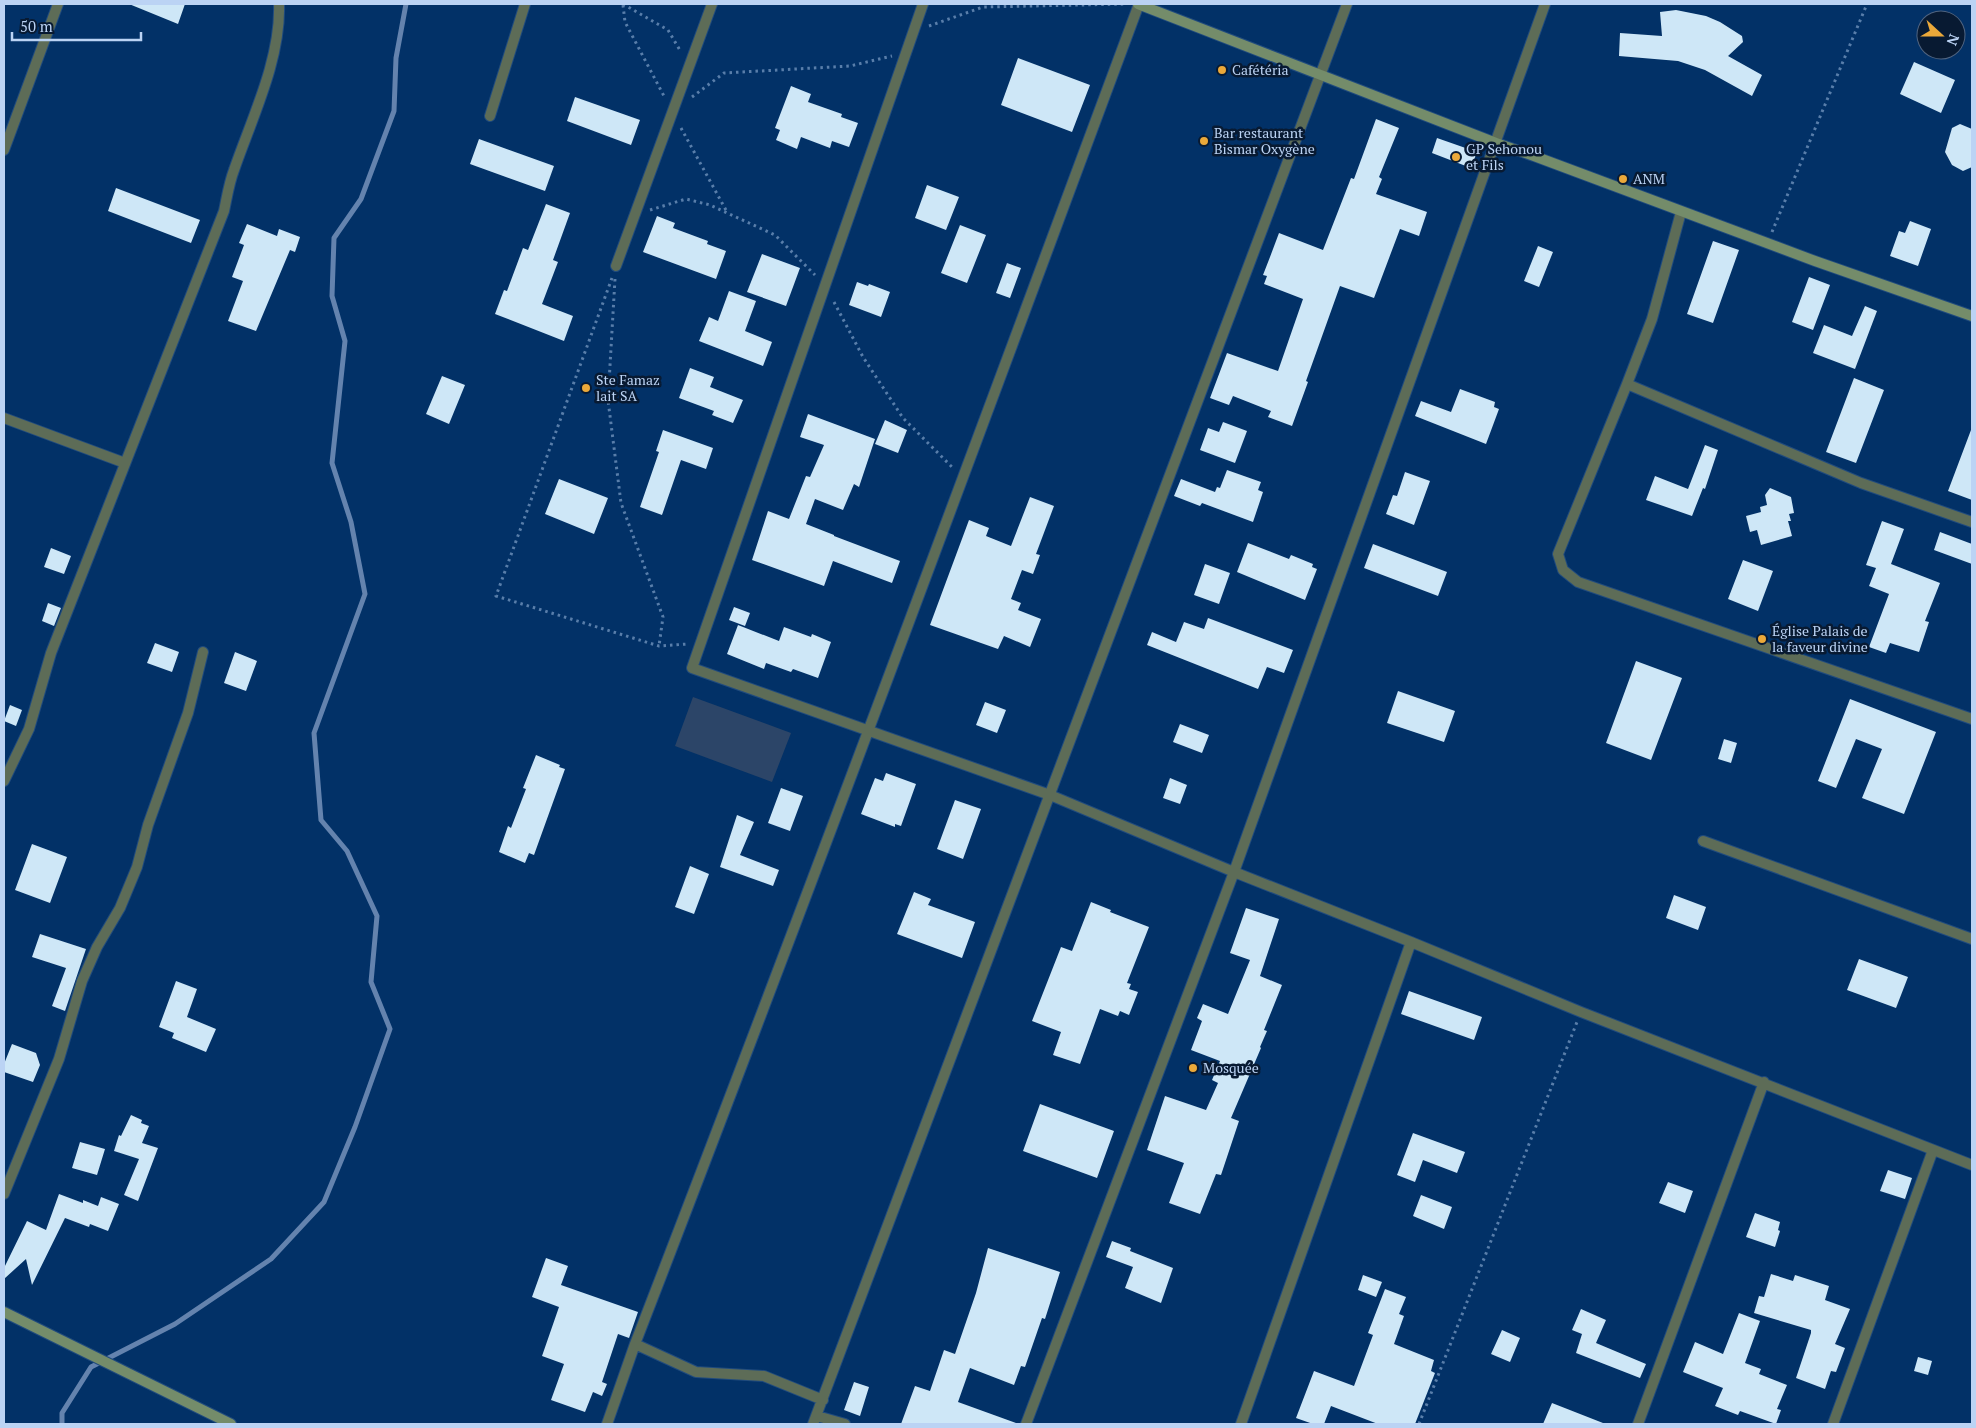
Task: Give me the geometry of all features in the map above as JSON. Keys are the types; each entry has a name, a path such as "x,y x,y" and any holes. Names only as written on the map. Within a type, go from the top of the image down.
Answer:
{"street":[{"path":"4,150 58,4"},
{"path":"4,781 29,729 51,653 224,211 233,172 264,90 280,23 279,4"},
{"path":"490,116 525,4"},
{"path":"616,266 712,4"},
{"path":"922,4 692,668 1050,795 1234,872 1581,1012 1972,1165"},
{"path":"607,1424 635,1344 868,732 1139,4 1496,143 1681,212 1972,316"},
{"path":"845,1424 815,1420 1347,4"},
{"path":"1026,1424 1234,872 1545,4"},
{"path":"1681,212 1652,319 1558,554 1563,570 1578,582 1972,719"},
{"path":"1627,384 1861,483 1972,522"},
{"path":"4,418 125,463"},
{"path":"4,1194 59,1060 82,981 97,946 120,908 136,867 148,825 188,714 203,652"},
{"path":"1703,841 1972,939"},
{"path":"1241,1424 1411,942"},
{"path":"1638,1424 1764,1082"},
{"path":"1833,1424 1933,1150"},
{"path":"4,1312 231,1424"},
{"path":"635,1344 696,1372 764,1376 823,1400"}],"path":[{"path":"622,4 668,30 689,66"},
{"path":"1767,243 1867,4"},
{"path":"616,266 496,596 659,646 701,642"},
{"path":"616,266 608,400 621,503 663,617 659,646"},
{"path":"1418,1424 1581,1012"}],"shaded area":[{"path":"693,697 791,733 772,782 675,746"}],"building":[{"path":"129,4 185,4 178,24"},
{"path":"1676,10 1706,16 1720,22 1742,36 1743,42 1728,56 1762,75 1752,96 1705,70 1678,61 1619,56 1620,33 1662,36 1660,12"},
{"path":"1018,58 1090,85 1072,132 1001,105"},
{"path":"1914,62 1955,80 1941,113 1900,94"},
{"path":"791,86 811,94 808,102 842,114 841,117 858,123 849,147 832,141 830,148 801,137 797,149 776,140 780,130 775,128"},
{"path":"575,97 640,120 631,145 567,121"},
{"path":"1376,119 1399,128 1379,177 1382,179 1376,194 1427,212 1419,236 1400,229 1374,298 1340,286 1292,426 1268,417 1271,411 1233,396 1229,405 1210,398 1227,353 1278,371 1303,299 1264,284 1267,276 1263,275 1279,233 1323,250 1351,178 1354,179"},
{"path":"1960,124 1972,129 1972,167 1963,171 1952,165 1945,152 1952,128"},
{"path":"1437,138 1477,152 1471,168 1432,153"},
{"path":"479,139 554,166 545,191 470,164"},
{"path":"927,185 959,197 946,230 915,218"},
{"path":"116,188 200,220 191,243 108,211"},
{"path":"546,204 570,213 553,260 558,262 542,304 573,316 564,341 495,314 504,290 507,291 523,248 528,250"},
{"path":"657,216 675,223 673,228 708,241 707,244 726,251 716,279 643,252"},
{"path":"1910,221 1931,229 1918,266 1890,256 1899,231 1905,233"},
{"path":"247,224 277,236 279,229 300,237 295,252 290,250 256,331 228,321 243,281 232,277 244,245 239,243"},
{"path":"960,225 986,235 967,283 941,273"},
{"path":"1713,241 1739,250 1713,323 1687,314"},
{"path":"1538,246 1553,252 1539,287 1524,281"},
{"path":"762,254 800,268 786,306 747,292"},
{"path":"1007,263 1021,268 1010,298 996,293"},
{"path":"1809,277 1830,285 1813,330 1792,322"},
{"path":"857,282 868,286 869,284 890,292 881,317 849,305"},
{"path":"729,291 756,301 745,331 772,342 763,366 699,341 709,317 718,321"},
{"path":"1865,306 1877,311 1855,369 1813,353 1824,325 1852,336"},
{"path":"690,368 714,377 710,387 743,400 733,423 712,415 714,411 679,398"},
{"path":"442,376 465,385 449,424 426,414"},
{"path":"1854,378 1884,390 1856,463 1826,452"},
{"path":"1460,389 1495,402 1494,407 1499,409 1486,444 1415,416 1421,401 1451,412"},
{"path":"808,414 875,439 859,487 854,484 843,510 815,499 806,524 900,561 892,583 833,561 824,586 752,560 768,511 789,519 806,476 810,477 824,445 800,437"},
{"path":"885,420 907,430 898,453 875,444"},
{"path":"1223,422 1247,431 1235,463 1200,450 1208,428 1219,432"},
{"path":"663,430 713,448 706,469 681,460 662,515 640,507 659,452 656,451"},
{"path":"1972,430 1972,500 1948,491"},
{"path":"1705,445 1718,450 1705,489 1703,488 1692,516 1646,500 1655,476 1688,489"},
{"path":"1227,470 1261,482 1258,490 1263,492 1253,522 1202,503 1200,506 1174,496 1181,479 1215,492 1217,487 1220,488"},
{"path":"1405,472 1430,481 1414,525 1386,514 1393,495 1397,496"},
{"path":"559,479 608,498 594,534 545,514"},
{"path":"1770,488 1791,497 1794,513 1789,514 1791,521 1788,521 1792,536 1761,545 1757,530 1750,532 1746,516 1761,512 1760,507 1767,505 1765,495"},
{"path":"1030,497 1054,506 1036,554 1040,555 1033,574 1022,570 1011,599 1021,603 1018,610 1041,619 1030,647 1004,636 998,649 930,625 969,520 989,528 986,536 1011,546"},
{"path":"1882,521 1904,529 1891,564 1940,583 1925,621 1929,622 1919,652 1890,643 1886,653 1869,647 1889,594 1869,586 1876,568 1866,565"},
{"path":"1940,532 1972,544 1972,564 1934,550"},
{"path":"1248,543 1289,559 1291,555 1313,564 1312,567 1317,569 1305,600 1237,572"},
{"path":"1373,544 1447,572 1438,596 1364,568"},
{"path":"51,548 71,556 64,574 44,567"},
{"path":"1743,560 1773,571 1758,611 1728,599"},
{"path":"1205,564 1230,573 1219,604 1194,595"},
{"path":"48,603 61,608 54,626 42,621"},
{"path":"734,607 750,613 745,626 729,620"},
{"path":"1208,618 1293,650 1284,673 1267,667 1258,689 1147,645 1152,632 1176,642 1184,622 1204,629"},
{"path":"738,625 779,641 784,627 811,637 812,634 831,642 818,678 793,669 791,672 766,663 764,669 727,654"},
{"path":"155,643 179,652 172,672 147,663"},
{"path":"235,652 257,661 246,691 224,683"},
{"path":"1636,661 1682,678 1651,760 1606,743"},
{"path":"1398,691 1455,711 1444,742 1387,723"},
{"path":"1850,699 1936,732 1904,814 1862,798 1882,749 1856,739 1836,788 1818,781"},
{"path":"985,702 1006,710 997,733 976,725"},
{"path":"10,705 22,710 16,726 4,721"},
{"path":"1180,724 1209,735 1202,753 1173,742"},
{"path":"1724,739 1737,743 1731,763 1718,759"},
{"path":"536,755 565,769 534,855 529,853 525,863 499,852 508,826 511,828 526,789 523,788"},
{"path":"886,773 916,784 901,826 895,824 895,827 861,814 875,778 883,781"},
{"path":"1170,778 1187,785 1180,804 1163,798"},
{"path":"781,788 803,796 790,831 768,823"},
{"path":"955,800 981,809 963,859 937,849"},
{"path":"737,815 754,822 740,855 779,870 773,886 720,867"},
{"path":"32,844 67,857 50,903 15,890"},
{"path":"690,866 709,874 694,914 675,907"},
{"path":"914,892 931,899 928,905 975,922 962,958 897,934"},
{"path":"1674,895 1706,907 1698,930 1666,918"},
{"path":"1091,902 1111,910 1110,912 1149,927 1127,983 1131,984 1129,989 1138,992 1129,1015 1120,1011 1118,1016 1100,1009 1080,1064 1053,1055 1061,1032 1032,1021 1061,947 1072,951"},
{"path":"1246,908 1279,919 1260,976 1282,985 1264,1030 1267,1031 1261,1048 1231,1118 1239,1121 1221,1175 1216,1174 1200,1214 1169,1203 1184,1163 1147,1150 1165,1096 1206,1110 1218,1083 1212,1080 1220,1061 1191,1050 1202,1021 1197,1018 1203,1004 1228,1014 1250,960 1230,953"},
{"path":"40,934 86,949 65,1011 52,1006 66,968 32,957"},
{"path":"1859,959 1908,977 1896,1008 1847,990"},
{"path":"176,981 197,989 187,1017 216,1029 206,1052 172,1038 174,1033 159,1027"},
{"path":"1409,991 1482,1017 1474,1040 1401,1014"},
{"path":"12,1044 36,1053 40,1065 33,1082 4,1072 4,1064"},
{"path":"1040,1104 1114,1131 1097,1178 1023,1151"},
{"path":"131,1115 142,1120 141,1123 149,1126 142,1143 158,1148 138,1201 124,1195 139,1159 114,1151 119,1135 121,1136"},
{"path":"1413,1133 1465,1152 1457,1173 1423,1160 1415,1182 1397,1175"},
{"path":"80,1142 105,1149 97,1175 72,1168"},
{"path":"1888,1170 1912,1178 1905,1199 1880,1191"},
{"path":"1668,1182 1693,1191 1685,1213 1659,1203"},
{"path":"59,1194 83,1203 83,1200 98,1206 101,1197 119,1204 108,1231 90,1224 89,1227 65,1218 32,1285 26,1259 4,1279 4,1268 27,1221 46,1230"},
{"path":"1421,1195 1452,1207 1444,1229 1413,1216"},
{"path":"1755,1213 1780,1222 1778,1230 1780,1231 1775,1247 1746,1237"},
{"path":"1112,1241 1131,1248 1130,1251 1173,1268 1161,1303 1125,1288 1133,1267 1106,1257"},
{"path":"988,1248 1060,1272 1045,1319 1042,1318 1025,1367 1021,1366 1014,1385 970,1368 958,1402 1016,1423 901,1424 915,1386 930,1391 944,1350 955,1354 976,1293"},
{"path":"546,1258 568,1266 561,1285 638,1312 629,1338 618,1334 602,1382 607,1384 602,1396 593,1392 585,1412 551,1400 564,1364 542,1356 559,1307 532,1297"},
{"path":"1771,1274 1793,1281 1795,1275 1829,1286 1825,1300 1850,1309 1835,1344 1845,1348 1836,1372 1831,1371 1825,1389 1796,1378 1811,1330 1754,1313 1759,1296 1764,1297"},
{"path":"1363,1275 1382,1282 1376,1297 1358,1290"},
{"path":"1385,1289 1406,1297 1399,1314 1404,1316 1394,1344 1434,1360 1431,1371 1435,1373 1415,1424 1378,1424 1331,1406 1324,1424 1313,1424 1296,1418 1314,1371 1354,1386 1373,1335 1368,1333"},
{"path":"1581,1309 1606,1320 1596,1343 1646,1364 1640,1378 1576,1353 1582,1334 1572,1330"},
{"path":"1739,1313 1760,1321 1745,1363 1761,1369 1759,1374 1787,1385 1777,1409 1781,1410 1776,1424 1740,1411 1738,1415 1715,1406 1723,1388 1683,1372 1695,1342 1723,1354"},
{"path":"1502,1330 1520,1338 1510,1362 1491,1354"},
{"path":"1918,1357 1932,1361 1928,1375 1914,1371"},
{"path":"854,1382 869,1387 860,1416 844,1410"},
{"path":"1552,1403 1603,1423 1603,1424 1543,1424"}],"waterway":[{"path":"62,1424 62,1413 91,1367 175,1324 271,1259 324,1202 355,1127 390,1029 371,982 377,916 347,851 321,820 314,733 365,594 351,522 332,463 345,341 332,296 334,238 361,199 394,111 396,58 406,4"}],"place":[{"name":"Cafétéria","path":"1222,70"},
{"name":"Bar restaurant Bismar Oxygène","path":"1204,141"},
{"name":"GP Sehonou et Fils","path":"1456,157"},
{"name":"ANM","path":"1623,179"},
{"name":"Ste Famaz lait SA","path":"586,388"},
{"name":"Église Palais de la faveur divine","path":"1762,639"},
{"name":"Mosquée","path":"1193,1068"}]}
